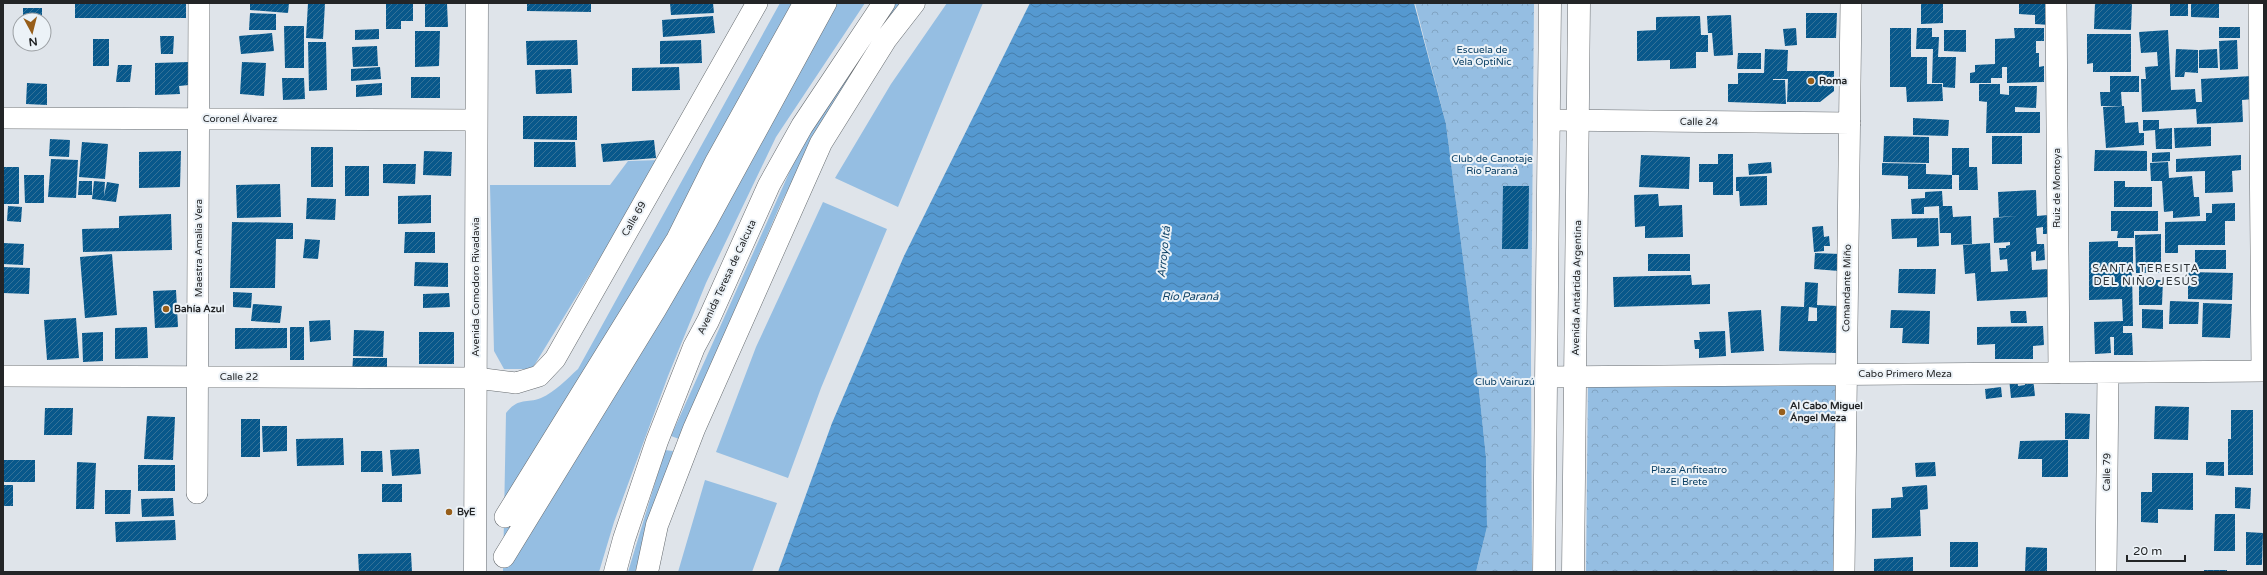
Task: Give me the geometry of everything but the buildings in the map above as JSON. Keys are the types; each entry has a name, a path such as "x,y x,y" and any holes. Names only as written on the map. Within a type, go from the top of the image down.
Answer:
{"main road":[{"name":"Avenida Comodoro Rivadavia","path":"475,572 477,3"},
{"name":"Avenida Teresa de Calcuta","path":"615,572 624,539 657,441 694,347 708,321 769,185 802,126 884,3"},
{"path":"647,572 657,525 694,429 821,143 886,39 914,3"},
{"path":"1544,572 1550,3"},
{"name":"Avenida Antártida Argentina","path":"1573,572 1579,3"}],"street":[{"name":"Maestra Amalia Vera","path":"197,493 199,3"},
{"name":"Calle 69","path":"476,378 516,383 539,376 555,359 757,3"},
{"path":"504,517 677,239 716,161 804,3"},
{"path":"504,557 704,227 826,3"},
{"name":"Comandante Miño","path":"1844,572 1851,3"},
{"name":"Ruiz de Montoya","path":"2056,3 2058,373"},
{"path":"2259,3 2263,371"},
{"name":"Coronel Álvarez","path":"3,118 476,120"},
{"name":"Calle 24","path":"1549,120 1850,123"},
{"name":"Cabo Primero Meza","path":"1547,377 2263,371"},
{"name":"Calle 79","path":"2106,572 2108,373"},
{"name":"Calle 22","path":"3,376 476,378"}],"green space":[{"path":"780,3 865,3 776,137 706,283 668,376 614,522 599,572 503,572 506,413 519,403 541,398 551,392 578,369"},
{"path":"894,3 905,3 828,113 781,203 679,439 671,436 794,162 822,110"},
{"path":"947,3 983,3 898,207 835,178 891,84"},
{"path":"1415,3 1534,3 1531,356 1532,572 1476,572 1487,527 1486,457 1475,352 1446,124"},
{"path":"660,160 532,369 504,369 494,351 490,185 610,185 628,161"},
{"path":"823,202 887,229 821,388 788,478 716,452 756,347"},
{"name":"Plaza Anfiteatro El Brete","path":"1588,380 1838,381 1837,572 1586,572"},
{"path":"665,450 673,451 635,572 628,572"},
{"path":"705,480 777,503 752,572 678,572"}],"water":[{"name":"Río Paraná","path":"1030,3 1414,3 1446,124 1475,352 1486,457 1487,527 1476,572 778,572 832,423 904,256"}],"place":[{"name":"Roma","path":"1811,81"},
{"name":"Bahía Azul","path":"166,309"},
{"name":"Al Cabo Miguel Ángel Meza","path":"1782,412"},
{"name":"ByE","path":"449,512"}],"district":[{"name":"SANTA TERESITA DEL NIÑO JESÚS","path":"2146,274"}],"park label":[{"name":"Escuela de Vela OptiNic","path":"1482,56"},
{"name":"Club de Canotaje Río Paraná","path":"1492,164"},
{"name":"Club Vairuzú","path":"1505,382"}],"water label":[{"name":"Arroyo Itá","path":"1164,252"}]}
